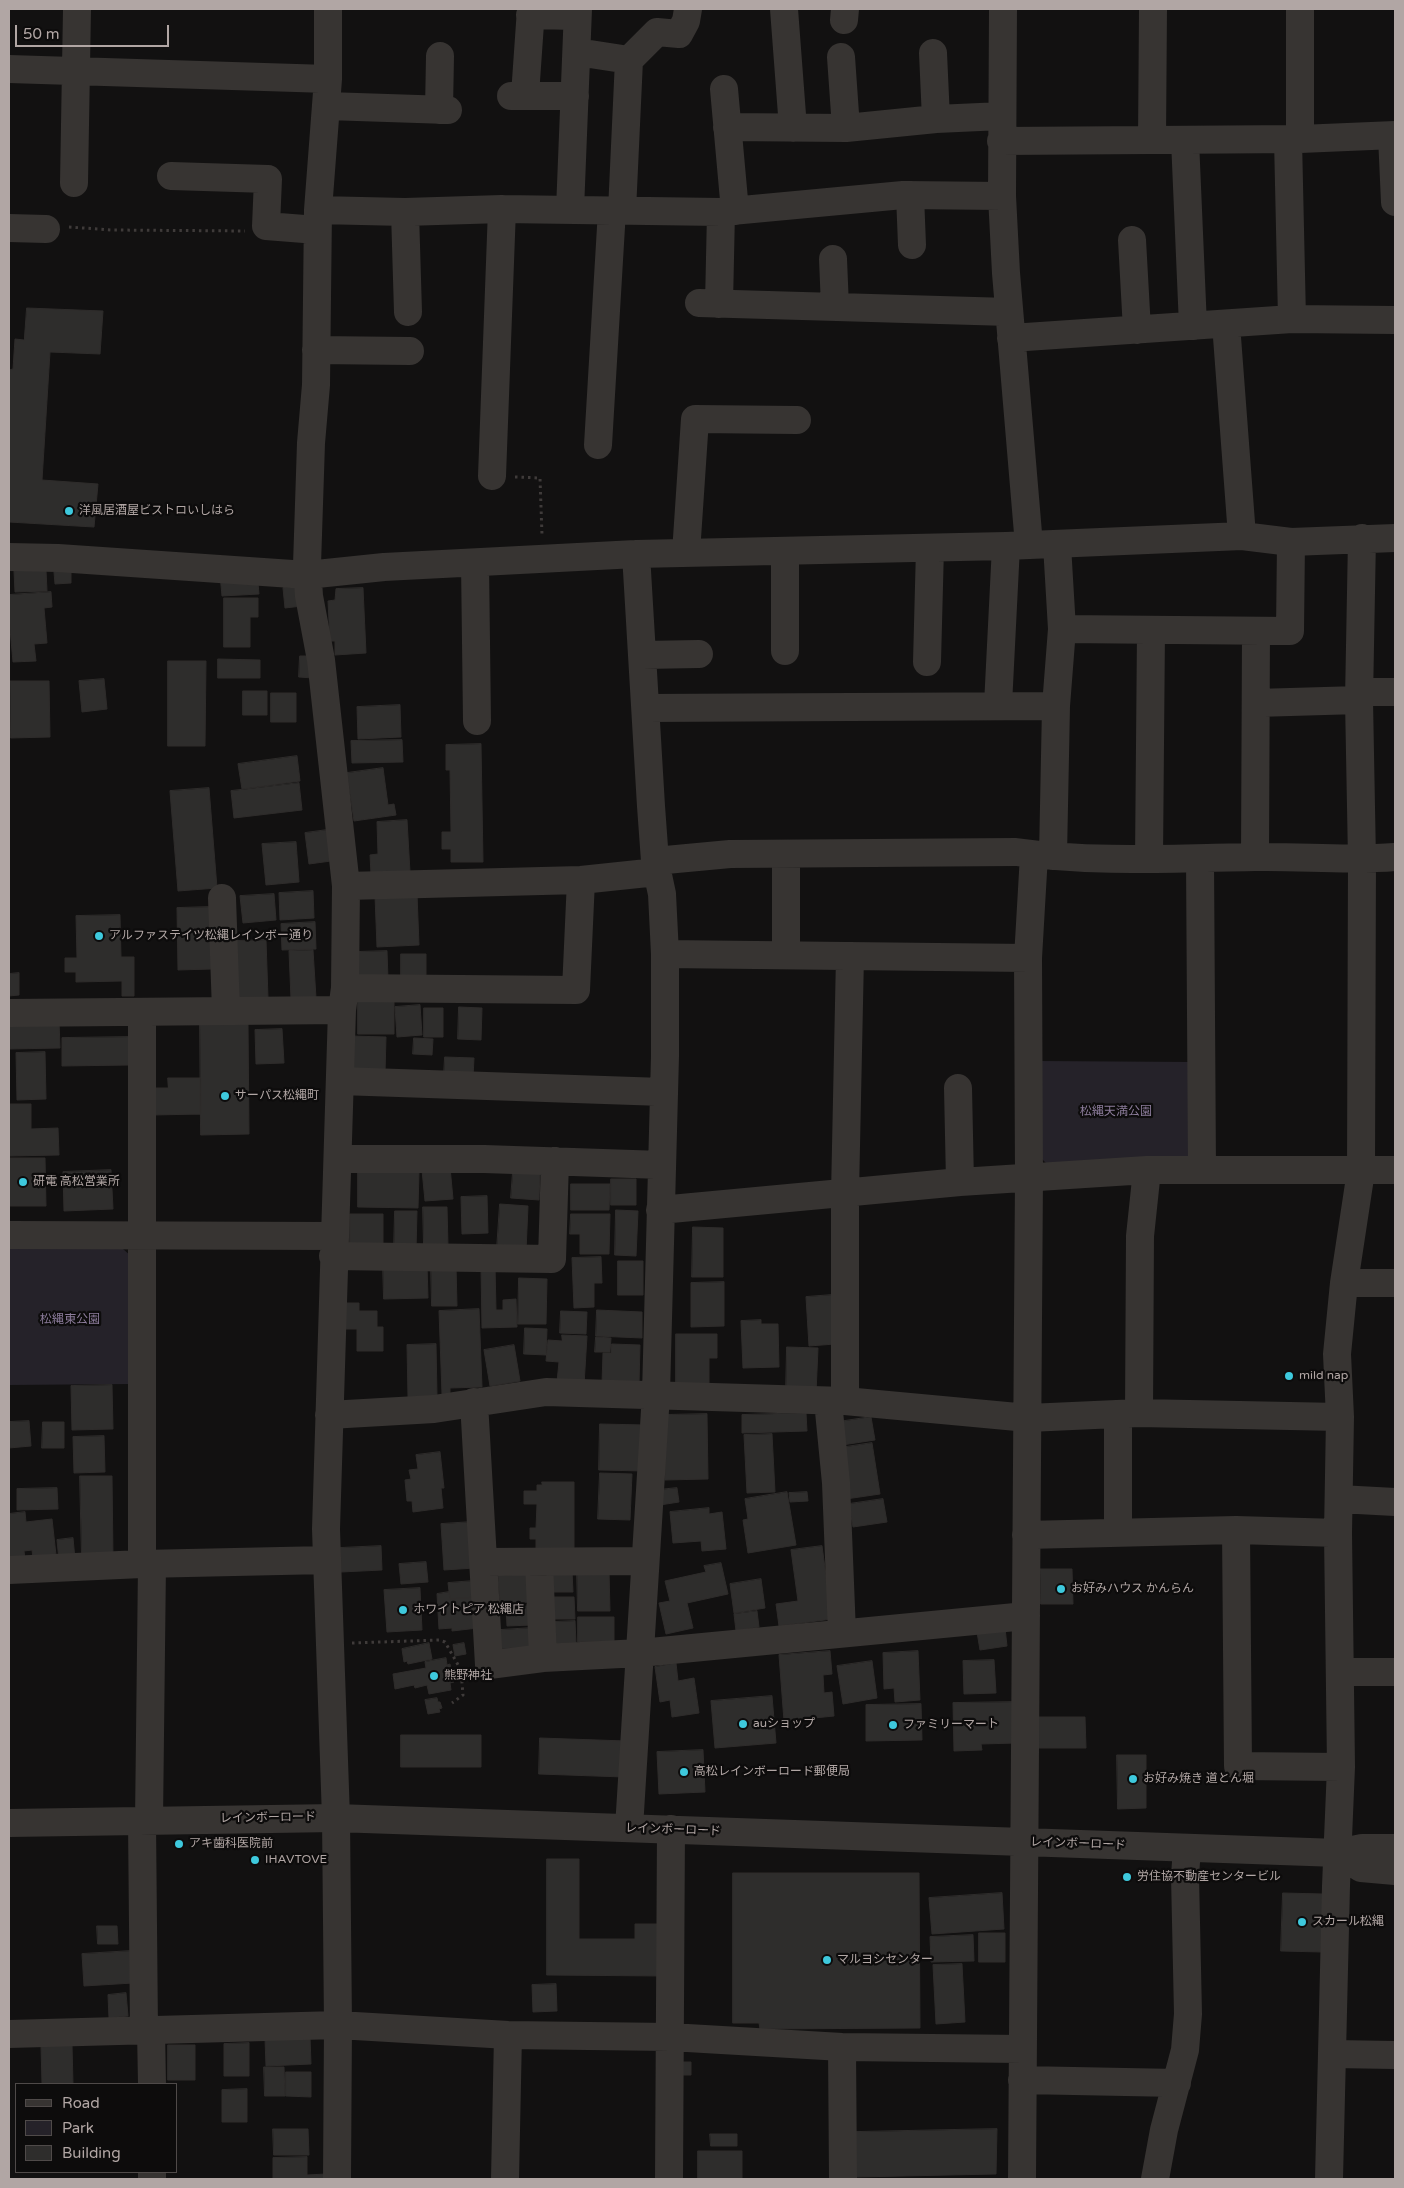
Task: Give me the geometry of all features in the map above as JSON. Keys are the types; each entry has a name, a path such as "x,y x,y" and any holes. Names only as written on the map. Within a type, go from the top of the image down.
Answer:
{"street":[{"path":"74,183 77,9"},
{"path":"328,9 327,106 318,220 316,385 311,443 307,575 320,660 346,886 344,999 329,1415 327,1560 336,1818 337,2179"},
{"path":"598,445 629,60 657,32 679,34 686,21 688,9"},
{"path":"784,9 793,128"},
{"path":"998,706 1018,546 1010,325 1002,196 1003,9"},
{"path":"1152,9 1152,140"},
{"path":"1292,319 1294,139 1300,9"},
{"path":"570,210 577,52 578,13 530,12 518,95 575,96"},
{"path":"577,52 629,60"},
{"path":"933,53 936,119"},
{"path":"327,106 443,110 440,56"},
{"path":"841,57 846,128"},
{"path":"9,69 76,69 328,78"},
{"path":"724,89 727,127 728,212 709,304 835,307 1010,325 1137,330 1292,319 1395,320"},
{"path":"727,127 846,128 936,119 1002,129 1152,140 1294,139 1394,135 1395,202"},
{"path":"1185,140 1193,326"},
{"path":"171,177 268,179 266,226 405,212 570,210 728,212 910,195 1002,196"},
{"path":"910,195 912,244"},
{"path":"492,476 502,210"},
{"path":"405,212 408,312"},
{"path":"9,228 46,229"},
{"path":"1132,240 1137,330"},
{"path":"833,259 835,307"},
{"path":"1226,324 1242,536"},
{"path":"316,350 410,351"},
{"path":"686,553 695,419 797,420"},
{"path":"9,557 58,558 307,575 384,567 636,554 1018,546 1242,536 1291,542 1395,538"},
{"path":"1329,2179 1341,1767 1338,1533 1340,1417 1337,1354 1344,1283 1361,1171 1362,860 1360,696 1362,538"},
{"path":"1062,630 1290,631 1291,542"},
{"path":"1022,2179 1028,1418 1028,958 1043,856 1062,630 1057,544"},
{"path":"927,662 930,548"},
{"path":"785,552 785,651"},
{"path":"629,1828 656,1394 665,954 662,894 656,867 636,554"},
{"path":"475,563 477,721"},
{"path":"1149,859 1151,630"},
{"path":"1256,630 1256,857"},
{"path":"643,655 699,654"},
{"path":"1256,703 1395,692"},
{"path":"646,708 1056,706"},
{"path":"346,886 581,880 730,854 1016,852 1043,856 1200,860 1256,857 1362,860 1395,857"},
{"path":"786,854 786,955"},
{"path":"1200,860 1202,1169"},
{"path":"9,1013 226,1011 344,999 576,990 581,880"},
{"path":"222,898 226,1011"},
{"path":"665,954 1028,958"},
{"path":"842,1632 836,1483 837,1401 846,1194 850,956"},
{"path":"142,1012 142,1235 147,1564 145,1821 148,2030 152,2083"},
{"path":"340,1081 663,1092"},
{"path":"958,1088 960,1182"},
{"path":"338,1159 484,1159 662,1165"},
{"path":"9,1235 142,1235 552,1259 556,1161"},
{"path":"1118,1533 1140,1236 1147,1170"},
{"path":"660,1210 960,1182 1147,1170 1395,1170"},
{"path":"1344,1283 1395,1283"},
{"path":"329,1415 434,1409 546,1392 837,1401 1028,1418 1128,1414 1340,1417"},
{"path":"474,1402 489,1665 543,1658 640,1653 842,1632 1026,1616"},
{"path":"1339,1499 1395,1502"},
{"path":"1026,1535 1236,1530 1338,1533"},
{"path":"1236,1530 1238,1766 1341,1767"},
{"path":"9,1570 147,1564 327,1560"},
{"path":"484,1562 645,1561"},
{"path":"538,1562 543,1658"},
{"path":"1340,1672 1395,1672"},
{"name":"レインボーロード","path":"9,1823 336,1818 1338,1853 1362,1848 1395,1848"},
{"path":"669,2179 671,1830"},
{"path":"1155,2179 1164,2130 1185,2050 1188,2014 1185,1886 1187,1848"},
{"path":"1338,1853 1361,1868 1395,1871"},
{"path":"9,2034 338,2025 508,2035 670,2037 842,2048 1022,2049"},
{"path":"505,2179 508,2035"},
{"path":"842,2048 843,2179"},
{"path":"1333,2054 1395,2055"},
{"path":"1022,2080 1177,2083"}],"path":[{"path":"46,229 52,226 112,230 247,231"},
{"path":"492,476 540,478 543,558"},
{"path":"330,1643 439,1640 445,1642 461,1670 463,1695 452,1703"}],"green space":[{"name":"松縄天満公園","path":"1040,1061 1194,1062 1192,1153 1185,1163 1046,1163 1039,1156"},
{"name":"松縄東公園","path":"9,1248 123,1249 131,1256 132,1384 9,1385"}],"building":[{"path":"27,308 103,311 100,354 50,352 42,480 98,484 94,527 9,522 9,370 13,369 15,339 24,340"},
{"path":"46,570 47,591 15,592 14,571"},
{"path":"71,571 71,583 55,584 54,572"},
{"path":"257,572 259,594 222,596 220,574"},
{"path":"300,587 302,606 285,608 283,588"},
{"path":"363,588 366,653 335,655 335,641 330,641 328,601 335,600 336,589"},
{"path":"51,592 52,607 44,608 47,643 34,644 36,661 13,662 9,595"},
{"path":"224,598 258,598 258,617 250,617 250,647 224,647"},
{"path":"300,656 314,656 313,678 299,677"},
{"path":"218,659 260,660 260,678 218,678"},
{"path":"168,661 206,661 205,746 168,746"},
{"path":"104,679 107,709 82,712 79,681"},
{"path":"10,681 49,681 50,737 11,738"},
{"path":"243,691 267,691 267,715 243,715"},
{"path":"271,693 296,693 296,722 271,722"},
{"path":"400,705 401,737 358,739 357,707"},
{"path":"402,740 403,762 352,763 351,741"},
{"path":"481,744 483,862 451,862 451,849 442,849 442,832 451,832 450,770 446,770 446,745"},
{"path":"297,756 300,781 242,789 238,764"},
{"path":"383,768 388,805 394,804 396,815 354,821 347,773"},
{"path":"299,783 302,810 234,818 231,791"},
{"path":"209,788 217,888 178,891 170,791"},
{"path":"407,820 410,872 371,874 370,855 378,854 377,822"},
{"path":"327,830 331,861 309,864 305,833"},
{"path":"296,842 299,882 266,885 262,844"},
{"path":"313,891 314,918 280,920 279,893"},
{"path":"274,894 276,920 243,923 240,896"},
{"path":"417,894 419,945 377,947 375,896"},
{"path":"210,907 212,969 178,970 177,908"},
{"name":"アルファステイツ松縄レインボー通り","path":"120,915 121,957 134,957 134,996 122,996 122,981 76,982 76,972 65,972 65,958 77,958 76,916"},
{"path":"315,922 316,949 282,950 281,924"},
{"path":"266,940 268,998 238,999 236,941"},
{"path":"313,950 316,998 291,999 289,951"},
{"path":"387,951 388,979 358,980 357,952"},
{"path":"401,954 426,954 426,979 401,979"},
{"path":"19,973 19,995 9,996 9,974"},
{"path":"358,997 394,997 394,1034 358,1034"},
{"path":"420,1005 422,1035 397,1037 395,1007"},
{"path":"459,1007 482,1008 481,1040 458,1039"},
{"path":"424,1008 443,1008 443,1037 424,1037"},
{"path":"59,1021 60,1048 10,1049 9,1022"},
{"name":"サーパス松縄町","path":"200,1024 248,1024 249,1134 201,1135"},
{"path":"282,1029 284,1063 256,1064 255,1030"},
{"path":"351,1036 386,1037 385,1073 350,1072"},
{"path":"129,1037 130,1065 62,1066 62,1038"},
{"path":"414,1038 433,1039 432,1055 413,1054"},
{"path":"45,1052 46,1099 17,1100 16,1053"},
{"path":"445,1057 474,1058 473,1077 444,1075"},
{"path":"168,1078 201,1078 201,1114 153,1115 152,1088 168,1088"},
{"path":"9,1104 31,1104 31,1129 58,1128 59,1155 9,1156"},
{"path":"9,1158 45,1158 46,1206 9,1206"},
{"path":"450,1167 453,1199 425,1201 422,1170"},
{"path":"111,1170 113,1209 64,1211 63,1172"},
{"path":"358,1171 419,1172 418,1208 358,1207"},
{"path":"513,1172 540,1173 539,1200 511,1198"},
{"path":"611,1179 636,1179 636,1205 611,1205"},
{"path":"571,1184 610,1184 609,1210 571,1210"},
{"path":"487,1196 488,1233 462,1234 461,1197"},
{"path":"500,1204 528,1206 526,1251 497,1249"},
{"path":"423,1207 447,1207 448,1246 424,1246"},
{"path":"616,1210 638,1211 636,1256 615,1255"},
{"path":"395,1211 417,1211 416,1250 394,1250"},
{"path":"350,1214 383,1214 383,1250 350,1244"},
{"path":"571,1214 610,1214 609,1254 580,1254 580,1234 570,1234"},
{"path":"693,1227 723,1228 723,1277 692,1277"},
{"path":"601,1257 602,1283 594,1283 594,1307 574,1308 572,1258"},
{"path":"618,1261 643,1261 643,1295 618,1295"},
{"path":"383,1265 427,1265 428,1298 384,1299"},
{"path":"431,1266 456,1266 457,1306 432,1306"},
{"path":"495,1266 496,1310 503,1310 503,1300 516,1299 517,1327 482,1328 481,1267"},
{"path":"519,1278 547,1279 546,1324 518,1324"},
{"path":"724,1282 724,1326 691,1327 691,1283"},
{"path":"832,1295 835,1344 809,1346 806,1297"},
{"path":"343,1303 359,1303 359,1311 377,1311 377,1327 383,1327 383,1351 357,1351 357,1329 343,1329"},
{"path":"479,1309 482,1387 450,1388 450,1394 442,1394 439,1311"},
{"path":"597,1310 642,1312 642,1338 596,1336"},
{"path":"561,1311 587,1312 586,1334 560,1333"},
{"path":"761,1320 761,1324 778,1324 779,1367 743,1368 741,1321"},
{"path":"525,1328 547,1329 546,1355 524,1354"},
{"path":"676,1334 717,1334 717,1358 709,1358 709,1384 676,1384"},
{"path":"562,1335 587,1336 584,1385 557,1382 559,1362 546,1361 548,1340 562,1341"},
{"path":"596,1337 611,1338 610,1352 595,1352"},
{"path":"436,1344 437,1396 408,1397 407,1345"},
{"path":"612,1344 640,1345 639,1384 602,1383 603,1353 611,1353"},
{"path":"514,1345 520,1381 490,1386 484,1350"},
{"path":"787,1347 818,1348 816,1393 786,1392"},
{"path":"112,1385 113,1429 72,1430 71,1386"},
{"path":"806,1413 807,1431 742,1433 742,1415"},
{"path":"707,1414 708,1479 665,1480 664,1415"},
{"path":"871,1417 875,1440 842,1445 838,1422"},
{"path":"29,1421 31,1446 9,1448 9,1422"},
{"path":"43,1422 64,1422 64,1448 42,1448"},
{"path":"600,1424 645,1425 644,1471 599,1470"},
{"path":"772,1434 775,1492 747,1493 744,1435"},
{"path":"104,1436 105,1472 74,1473 73,1437"},
{"path":"872,1443 880,1494 846,1499 839,1448"},
{"path":"440,1452 444,1488 441,1488 443,1508 413,1512 412,1501 407,1501 405,1480 411,1479 409,1470 418,1469 416,1455"},
{"path":"600,1473 632,1474 630,1520 598,1519"},
{"path":"80,1476 112,1476 113,1558 82,1559"},
{"path":"542,1482 574,1482 574,1551 536,1551 536,1539 530,1539 530,1528 536,1528 537,1504 524,1504 524,1491 537,1491 537,1485 542,1485"},
{"path":"57,1488 58,1509 17,1510 17,1489"},
{"path":"677,1488 679,1502 660,1505 658,1490"},
{"path":"787,1492 796,1545 748,1553 743,1520 748,1519 745,1499"},
{"path":"807,1492 808,1501 790,1502 789,1493"},
{"path":"883,1499 887,1522 853,1527 849,1504"},
{"path":"709,1508 709,1514 722,1512 726,1549 702,1551 701,1541 673,1543 670,1512"},
{"path":"25,1512 26,1522 52,1519 56,1555 33,1558 32,1550 24,1551 25,1559 9,1561 9,1514"},
{"path":"472,1522 475,1568 444,1570 441,1524"},
{"path":"73,1538 75,1559 59,1560 57,1540"},
{"path":"381,1546 382,1570 341,1572 340,1548"},
{"path":"822,1546 832,1619 779,1626 776,1604 798,1601 791,1550"},
{"path":"426,1562 428,1582 401,1584 399,1564"},
{"path":"721,1563 728,1594 687,1603 693,1628 666,1634 659,1603 670,1601 665,1581 706,1572 704,1566"},
{"path":"1040,1569 1072,1569 1073,1604 1041,1604"},
{"path":"572,1571 573,1592 547,1592 547,1572"},
{"path":"577,1571 609,1571 610,1611 578,1611"},
{"path":"528,1574 530,1602 500,1604 498,1576"},
{"path":"761,1579 765,1608 734,1613 730,1584"},
{"path":"473,1581 475,1597 450,1599 448,1583"},
{"name":"ホワイトピア 松縄店","path":"420,1588 422,1630 387,1632 384,1590"},
{"path":"449,1592 450,1599 475,1597 478,1628 452,1631 452,1628 439,1629 437,1594"},
{"path":"546,1597 574,1597 575,1619 546,1619"},
{"path":"531,1605 532,1625 507,1626 506,1607"},
{"path":"757,1611 759,1627 736,1631 734,1614"},
{"path":"578,1617 614,1617 614,1642 578,1642"},
{"path":"575,1621 576,1643 553,1644 552,1622"},
{"path":"532,1628 533,1647 501,1649 500,1630"},
{"path":"1005,1628 1007,1646 980,1650 977,1632"},
{"path":"429,1643 432,1659 408,1664 407,1661 404,1662 402,1649"},
{"path":"464,1643 466,1654 455,1656 453,1645"},
{"path":"830,1651 832,1674 823,1675 824,1693 832,1692 834,1716 784,1721 779,1655"},
{"path":"918,1651 920,1700 895,1702 894,1688 884,1689 883,1653"},
{"path":"446,1658 447,1665 450,1664 454,1682 450,1683 451,1690 429,1694 427,1685 415,1688 414,1685 395,1689 393,1674 426,1668 425,1662"},
{"path":"994,1660 996,1693 964,1694 963,1661"},
{"path":"872,1661 877,1698 843,1704 837,1666"},
{"path":"676,1663 678,1681 694,1678 699,1713 672,1717 670,1700 660,1702 655,1667"},
{"path":"772,1696 776,1743 715,1748 711,1701"},
{"path":"437,1698 442,1708 439,1709 440,1712 428,1714 425,1700"},
{"path":"1015,1702 1016,1743 981,1744 982,1750 954,1751 953,1703"},
{"path":"921,1704 922,1740 866,1741 866,1705"},
{"path":"1037,1717 1085,1717 1086,1748 1038,1748"},
{"path":"401,1735 481,1735 481,1767 401,1767"},
{"path":"540,1738 626,1741 624,1777 539,1774"},
{"path":"703,1750 705,1792 659,1794 657,1752"},
{"path":"1117,1755 1146,1755 1146,1808 1118,1809"},
{"path":"547,1859 579,1859 579,1939 635,1939 635,1924 663,1924 662,1976 547,1975"},
{"path":"733,1873 919,1873 920,2028 760,2029 759,2023 733,2023"},
{"path":"1002,1893 1004,1929 932,1934 929,1898"},
{"name":"スカール松縄","path":"1283,1893 1323,1894 1322,1952 1281,1951"},
{"path":"97,1926 117,1926 118,1944 98,1944"},
{"path":"979,1933 1005,1933 1005,1962 979,1962"},
{"path":"973,1935 974,1961 931,1962 930,1937"},
{"path":"131,1951 133,1983 84,1986 82,1954"},
{"path":"962,1964 965,2022 936,2024 933,1965"},
{"path":"556,1984 557,2011 533,2012 532,1985"},
{"path":"126,1993 128,2016 109,2018 108,1995"},
{"path":"310,2037 311,2064 266,2066 265,2039"},
{"path":"249,2043 249,2076 224,2076 224,2044"},
{"path":"72,2045 73,2083 42,2083 41,2046"},
{"path":"168,2045 195,2045 195,2080 168,2080"},
{"path":"682,2062 691,2062 691,2075 682,2075"},
{"path":"264,2067 284,2067 285,2096 265,2096"},
{"path":"286,2072 311,2072 311,2097 286,2096"},
{"path":"247,2089 247,2122 222,2122 222,2090"},
{"path":"273,2129 308,2129 309,2155 274,2155"},
{"path":"997,2129 996,2174 856,2177 856,2132"},
{"path":"710,2134 737,2134 737,2146 711,2146"},
{"path":"698,2151 742,2151 742,2179 698,2179"},
{"path":"307,2157 307,2175 326,2174 326,2179 273,2179 273,2158"}],"place":[{"name":"洋風居酒屋ビストロいしはら","path":"69,511"},
{"name":"アルファステイツ松縄レインボー通り","path":"99,936"},
{"name":"サーパス松縄町","path":"225,1096"},
{"name":"研電 高松営業所","path":"23,1182"},
{"name":"mild nap","path":"1289,1376"},
{"name":"お好みハウス かんらん","path":"1061,1589"},
{"name":"ホワイトピア 松縄店","path":"403,1610"},
{"name":"熊野神社","path":"434,1676"},
{"name":"auショップ","path":"743,1724"},
{"name":"ファミリーマート","path":"893,1725"},
{"name":"高松レインボーロード郵便局","path":"684,1772"},
{"name":"お好み焼き 道とん堀","path":"1133,1779"},
{"name":"アキ歯科医院前","path":"179,1844"},
{"name":"IHAVTOVE","path":"255,1860"},
{"name":"労住協不動産センタービル","path":"1127,1877"},
{"name":"スカール松縄","path":"1302,1922"},
{"name":"マルヨシセンター","path":"827,1960"}]}
